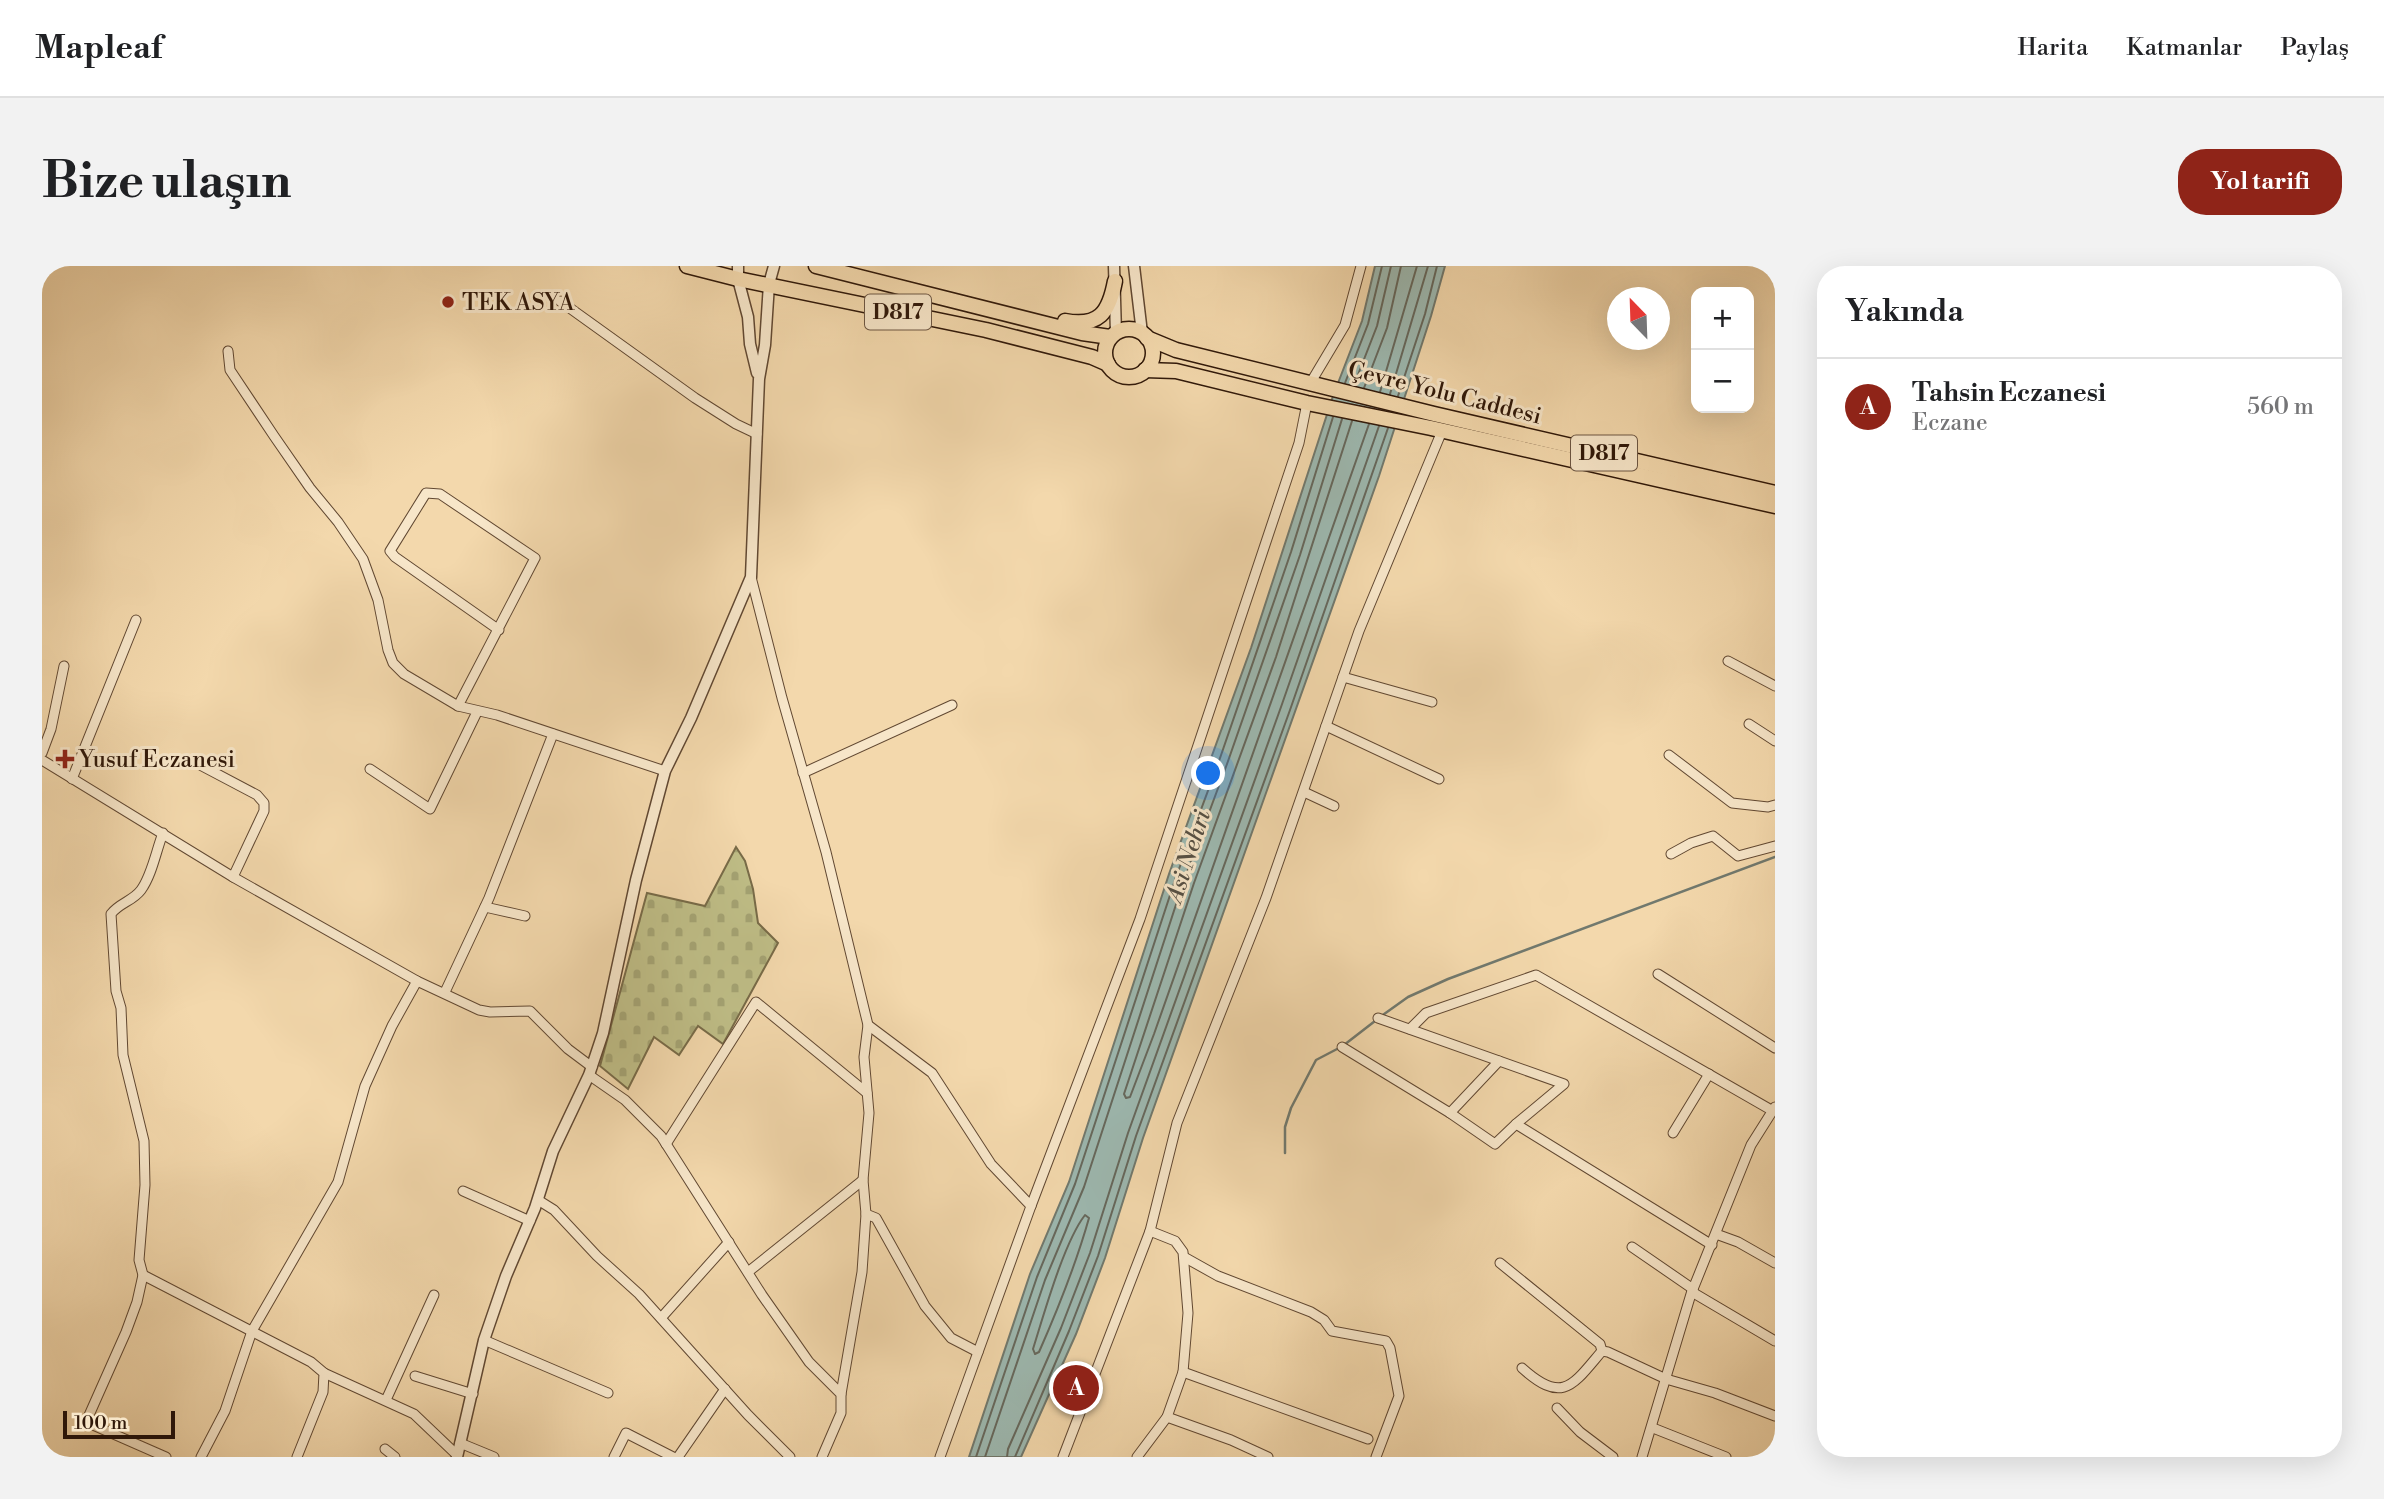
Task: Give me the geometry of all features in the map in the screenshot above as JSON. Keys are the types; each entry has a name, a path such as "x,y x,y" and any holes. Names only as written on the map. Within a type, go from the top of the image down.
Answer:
{"highway":[{"name":"Çevre Yolu Caddesi","path":"687,266 738,273 769,284 986,330 1091,357 1108,364 1118,374 1125,376 1145,370 1176,371 1312,403 1436,424 1775,493"},
{"name":"Çevre Yolu Caddesi","path":"816,266 1082,334 1113,335 1129,329 1176,351 1317,384 1436,424 1775,506"},
{"path":"1035,322 1047,319 1082,324 1092,321 1106,309 1112,299 1115,281"},
{"path":"1108,364 1105,350 1113,335"},
{"path":"1145,335 1153,351 1145,370"}],"street":[{"path":"774,266 769,284 765,345 759,379 751,577 826,852 868,1025 864,1057 869,1113 863,1180 866,1214 862,1272 841,1394 841,1413 822,1457"},
{"path":"1113,335 1114,266"},
{"path":"1134,266 1145,335"},
{"path":"1317,384 1345,325 1361,266"},
{"path":"738,273 759,379"},
{"path":"560,301 695,398 757,434"},
{"path":"228,351 230,370 363,559 378,600 388,650 393,663 404,674 458,706 497,715 664,771"},
{"path":"940,1457 1031,1206 1140,919 1312,403"},
{"path":"1063,1457 1150,1231 1177,1124 1266,898 1364,618 1436,424"},
{"path":"458,706 499,630 535,558 440,494 426,493 390,551 395,558 499,630"},
{"path":"458,1452 484,1340 506,1276 530,1221 553,1151 591,1071 603,1032 636,880 664,771 691,719 751,577"},
{"path":"72,779 136,620"},
{"path":"1728,661 1775,686"},
{"path":"42,753 51,729 64,666"},
{"path":"1343,677 1432,702"},
{"path":"803,773 953,705"},
{"path":"370,769 430,809 477,712"},
{"path":"1749,724 1775,741"},
{"path":"1326,726 1439,779"},
{"path":"445,992 485,907 554,734"},
{"path":"1669,755 1732,803 1768,807 1775,805"},
{"path":"42,761 233,877 417,981 490,1013 530,1011 625,1100 666,1144 809,1362 841,1394"},
{"path":"202,766 257,795 264,803 264,811 233,877"},
{"path":"1304,792 1334,806"},
{"path":"163,833 142,889 134,897 117,906 111,915 123,1055 144,1141 145,1185 139,1260 143,1275 126,1332 86,1422 166,1457"},
{"path":"1671,855 1713,836 1738,856 1775,846"},
{"path":"485,907 525,916"},
{"path":"1658,974 1775,1048"},
{"path":"1410,1029 1426,1013 1536,975 1774,1109 1751,1145 1692,1291 1653,1428 1642,1457"},
{"path":"201,1457 225,1411 252,1331 338,1182 365,1086 392,1026 417,981"},
{"path":"666,1144 757,1002 867,1093"},
{"path":"1342,1047 1450,1112 1494,1144 1564,1084 1378,1018"},
{"path":"868,1025 932,1073 991,1164 1031,1206"},
{"path":"1450,1112 1499,1061"},
{"path":"1674,1133 1709,1074"},
{"path":"1516,1125 1712,1245"},
{"path":"748,1272 863,1180"},
{"path":"463,1191 530,1221"},
{"path":"538,1199 570,1225 597,1256 661,1318 790,1457"},
{"path":"866,1214 876,1218 925,1306 942,1328 951,1338 978,1352"},
{"path":"1137,1457 1167,1417 1183,1372 1188,1312 1183,1252 1175,1241 1150,1231"},
{"path":"1716,1234 1738,1242 1775,1263"},
{"path":"661,1318 729,1242"},
{"path":"1632,1247 1692,1291 1775,1341"},
{"path":"1184,1257 1218,1276 1311,1312 1324,1320 1332,1331 1386,1340 1399,1396 1376,1457"},
{"path":"1500,1263 1600,1344 1602,1351"},
{"path":"143,1275 311,1362 324,1373 414,1414 458,1452 494,1457"},
{"path":"386,1400 434,1294"},
{"path":"484,1340 608,1393"},
{"path":"1522,1368 1537,1381 1556,1388 1565,1387 1572,1385 1602,1351"},
{"path":"1602,1351 1666,1379 1715,1393 1775,1416"},
{"path":"1183,1372 1368,1439"},
{"path":"297,1457 323,1391 324,1373"},
{"path":"415,1376 473,1394"},
{"path":"614,1457 626,1433 675,1457 725,1389"},
{"path":"1558,1408 1580,1432 1613,1457"},
{"path":"1167,1417 1231,1440 1268,1457"},
{"path":"1653,1428 1726,1457"},
{"path":"385,1449 395,1457"}],"green space":[{"path":"736,847 745,861 758,923 778,943 723,1044 698,1026 679,1055 654,1037 628,1089 600,1066 647,893 705,906"}],"water":[{"name":"Asi Nehri","path":"1375,266 1445,266 1379,476 1076,1334 1021,1457 969,1457 1030,1274 1069,1182 1169,874 1251,648 1333,396 1362,321"}],"waterway":[{"path":"1380,1017 1408,997 1448,979 1775,857"},
{"path":"1344,1045 1375,1021"},
{"path":"1285,1153 1285,1127 1291,1108 1316,1060 1339,1048"}],"place":[{"name":"TEK ASYA","path":"448,302"},
{"name":"Yusuf Eczanesi","path":"65,759"},
{"name":"Tahsin Eczanesi","path":"1076,1388"}]}
